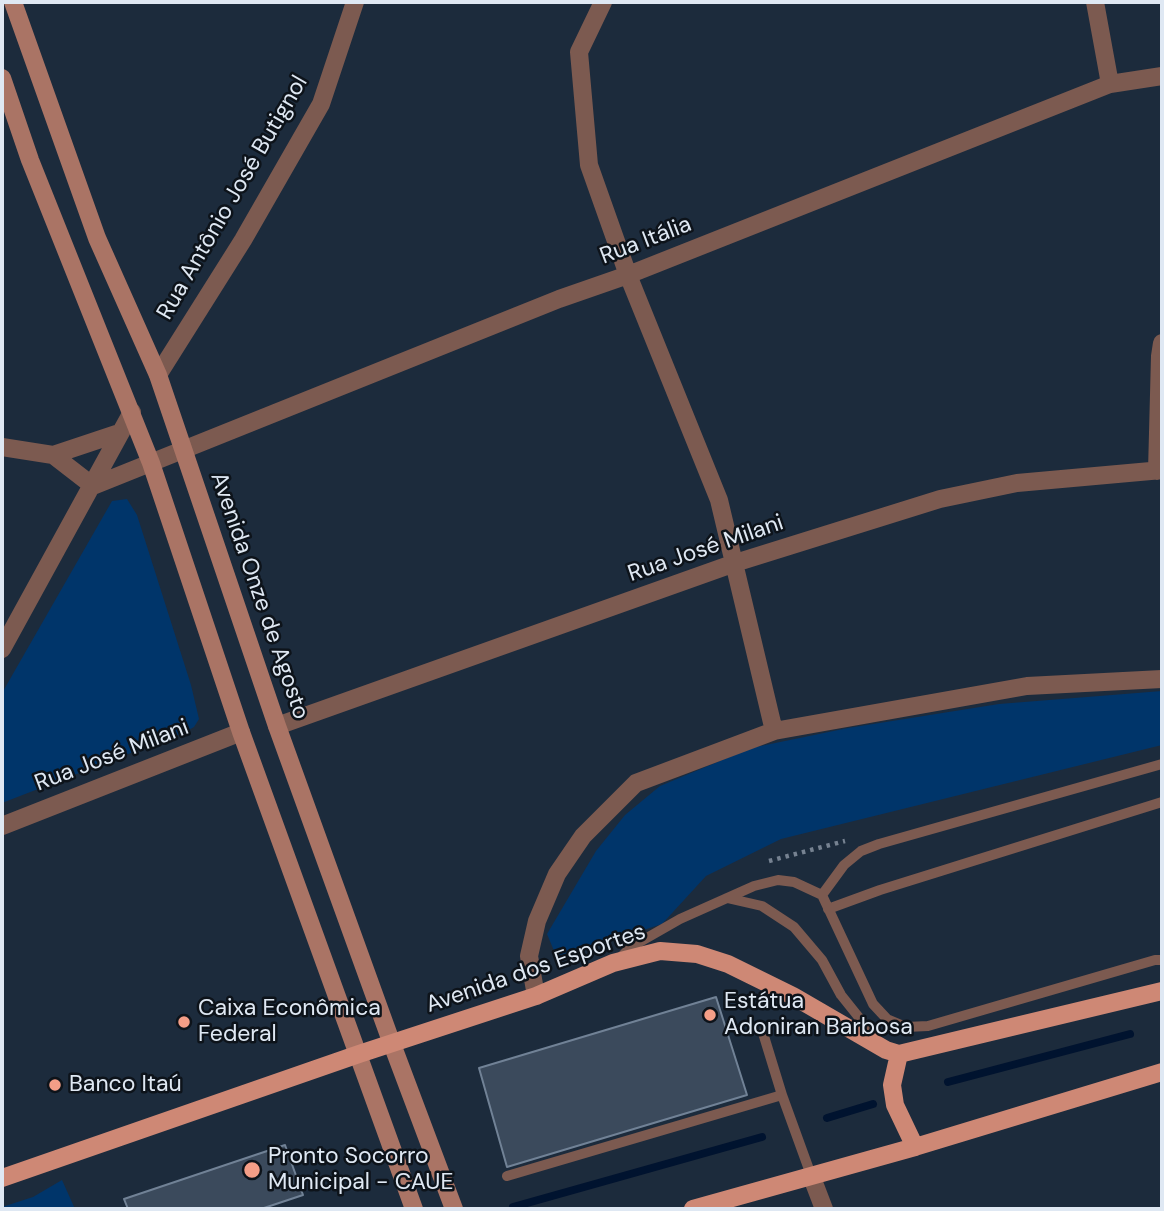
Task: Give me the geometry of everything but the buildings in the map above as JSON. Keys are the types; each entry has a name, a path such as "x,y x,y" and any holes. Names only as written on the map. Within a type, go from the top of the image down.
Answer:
{"main road":[{"name":"Avenida Onze de Agosto","path":"13,2 97,238 158,375 277,726 454,1209"},
{"path":"2,78 30,160 151,463 241,732 414,1209"},
{"name":"Avenida dos Esportes","path":"2,1178 359,1054 536,996 613,963 660,951 697,954 729,964 893,1052"},
{"path":"915,1147 895,1105 892,1085 893,1052 1162,991"},
{"path":"693,1209 915,1147 1162,1072"}],"street":[{"name":"Rua Antônio José Butignol","path":"158,375 243,240 321,104 355,2"},
{"path":"603,2 579,52 589,165 628,275 719,500 774,731"},
{"path":"1095,2 1110,84"},
{"name":"Rua Itália","path":"93,486 559,299 628,275 1110,84 1162,76"},
{"path":"1160,471 1162,343"},
{"path":"2,649 132,412"},
{"path":"2,447 53,455 119,433"},
{"path":"53,455 93,486"},
{"name":"Rua José Milani","path":"277,726 735,563 940,499 1017,484 1160,471"},
{"path":"536,996 529,956 537,921 556,874 583,836 636,783 774,731 1027,686 1162,679"},
{"name":"Rua José Milani","path":"2,826 241,732"},
{"path":"811,1175 824,1209"}],"lane":[{"path":"821,895 844,865 861,851 879,844 1162,764"},
{"path":"828,909 880,890 1162,802"},
{"path":"613,963 631,947 680,919 754,886 778,880 794,883 821,895 873,1004 887,1019 906,1027 928,1026 1162,960"},
{"path":"726,898 762,906 794,927 822,960 841,996 893,1052"},
{"path":"763,1033 811,1175"},
{"path":"507,1176 782,1095"}],"shaded area":[{"path":"127,499 137,515 191,685 199,719 194,727 185,732 2,803 2,693 112,501"},
{"path":"1162,691 1162,745 781,839 706,876 662,924 557,958 547,934 596,851 625,815 660,786 751,748 848,728 999,704"},
{"path":"62,1180 75,1209 2,1209 33,1197"}],"waterway":[{"path":"948,1082 1130,1034"},
{"path":"827,1118 873,1104"},
{"path":"513,1207 762,1137"}],"place":[{"name":"Estátua Adoniran Barbosa","path":"710,1015"},
{"name":"Caixa Econômica Federal","path":"184,1022"},
{"name":"Banco Itaú","path":"55,1085"},
{"name":"Pronto Socorro Municipal - CAUE","path":"252,1170"}]}
